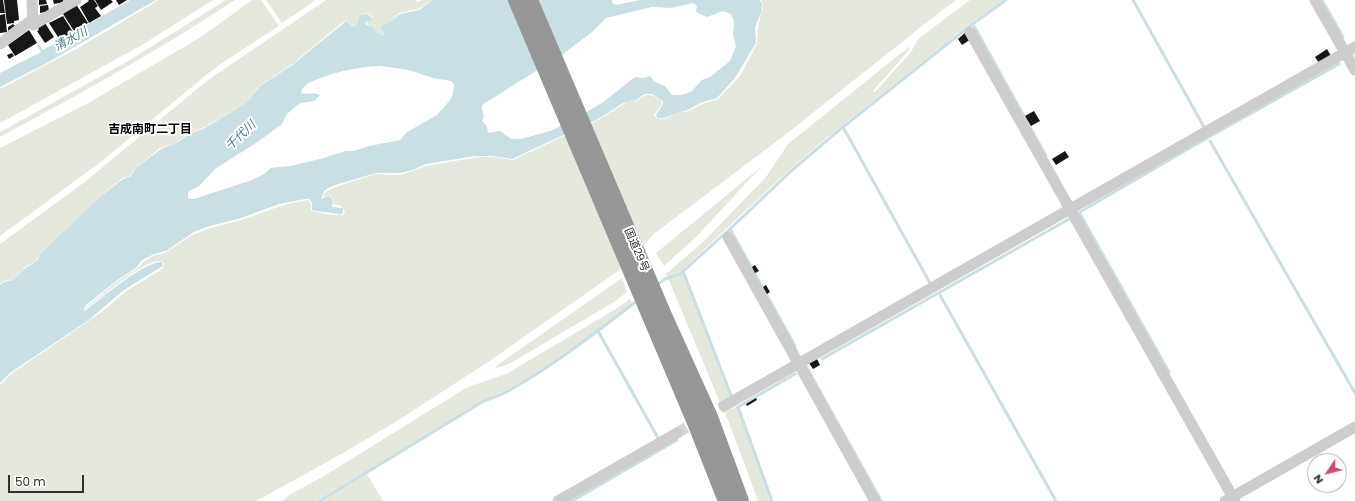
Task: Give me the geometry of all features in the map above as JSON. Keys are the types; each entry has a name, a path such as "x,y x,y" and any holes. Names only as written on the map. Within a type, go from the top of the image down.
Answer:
{"highway":[{"name":"国道29号","path":"516,0 657,316 710,417 741,501"},
{"name":"国道29号","path":"530,0 572,98 657,316 696,425 726,501"},
{"path":"539,0 570,76 572,98"}],"street":[{"path":"32,0 34,25 73,1"},
{"path":"1315,0 1350,50 1355,70"},
{"path":"0,44 33,19"},
{"path":"970,32 1071,209 1231,500 1355,427"},
{"path":"724,406 1350,50"},
{"path":"728,237 875,501"},
{"path":"558,501 677,433"}],"shaded area":[{"path":"159,0 213,0 142,45 0,123 0,89 78,48"},
{"path":"226,0 235,0 119,71 0,137 0,132 128,61"},
{"path":"252,0 261,0 279,26 222,63 102,161 0,236 0,148 90,102 201,37"},
{"path":"266,0 316,0 282,23"},
{"path":"326,0 415,0 417,2 423,0 433,0 418,9 399,13 392,21 381,26 379,29 384,33 383,35 377,33 373,27 365,23 368,20 371,21 373,19 373,17 368,13 360,15 356,26 353,27 347,20 343,22 291,65 259,86 246,103 173,144 160,148 136,168 130,176 123,178 109,189 41,253 36,261 24,268 13,280 4,281 0,284 0,244 86,181 208,80"},
{"path":"761,0 956,0 785,135 655,233 618,271 491,360 402,418 338,456 256,501 0,501 0,385 11,374 103,311 125,292 162,269 164,265 163,262 156,261 136,271 84,310 120,279 138,268 143,262 153,256 165,253 192,235 291,203 308,200 311,204 311,210 313,211 326,214 343,215 345,213 343,208 333,204 334,200 330,196 323,197 325,192 375,174 400,175 425,166 479,157 494,157 513,160 598,120 627,102 636,101 646,95 652,95 662,101 662,104 654,115 656,118 664,119 718,99 740,76 757,44 758,27 763,5"},
{"path":"970,0 1004,0 972,22 826,138 789,170 680,272 667,277 666,274 704,241 766,177 788,144 910,46 909,50 873,91 875,92 911,52 918,39"},
{"path":"762,166 696,237 664,266 656,253"},
{"path":"683,272 731,399 721,405 668,278 680,275"},
{"path":"622,278 627,292 614,302 509,364 497,368 496,366"},
{"path":"630,299 632,303 597,331 529,377 509,389 481,401 319,501 283,501 287,496 324,476 466,388 508,373"},
{"path":"737,406 771,501 758,501 725,412"},
{"path":"367,474 383,501 323,501"}],"water":[{"name":"清水川","path":"130,0 156,0 45,64 0,87 0,73 41,52 37,45 39,44 43,50"},
{"name":"千代川","path":"433,0 612,0 612,3 616,5 640,0 759,0 762,3 761,13 755,27 756,43 735,78 717,98 700,103 688,110 664,118 657,118 656,115 663,104 663,101 652,94 645,94 636,100 623,103 598,119 512,159 492,156 476,156 426,164 413,170 400,173 376,173 332,186 324,191 321,199 329,196 333,200 332,207 343,208 343,213 340,215 312,210 312,203 309,199 305,199 279,204 238,219 210,226 194,232 166,251 154,254 142,260 136,268 120,278 86,305 83,311 123,281 145,267 162,262 163,266 124,290 90,319 10,373 0,383 0,285 4,282 13,280 24,269 37,261 41,253 100,197 123,179 131,176 136,168 161,149 178,142 191,133 203,129 246,103 260,86 291,66 345,22 347,21 353,27 356,26 360,15 368,14 373,19 371,21 366,21 365,24 373,27 377,33 384,35 380,29 381,26 392,21 400,14 419,10","holes":["693,3 697,6 696,12 707,17 723,11 731,14 734,21 733,35 736,46 730,61 710,77 702,80 692,91 682,95 672,95 665,86 655,82 650,76 643,78 635,77 602,103 573,120 550,131 521,139 511,139 500,131 488,133 487,126 482,121 484,116 482,105 563,54 592,32 606,18 652,7 671,8","380,66 409,70 433,78 451,81 454,85 451,99 437,115 407,132 400,140 369,146 354,151 346,151 290,166 271,168 264,174 252,180 194,199 188,198 188,192 199,186 215,169 259,141 282,124 286,115 295,107 301,103 314,101 320,95 301,93 302,89 307,84 342,71"]},
{"path":"807,365 883,501 881,501 805,366"}],"building":[{"path":"0,0 3,0 5,13 0,13"},
{"path":"4,0 17,0 19,20 14,21 14,23 7,24"},
{"path":"39,0 46,0 47,4 39,5"},
{"path":"53,0 63,0 64,2 54,4"},
{"path":"88,0 94,0 98,6 95,8 101,16 89,23 80,7 89,1"},
{"path":"95,0 111,0 113,2 101,10"},
{"path":"116,0 127,0 119,5"},
{"path":"76,4 88,23 74,31 63,14"},
{"path":"48,5 49,11 40,13 40,6"},
{"path":"5,14 7,32 0,33 0,15"},
{"path":"63,16 73,32 60,40 49,23"},
{"path":"45,23 54,37 45,43 37,31 39,30 38,28"},
{"path":"13,24 15,26 8,31 8,27"},
{"path":"29,30 37,43 15,56 8,45"},
{"path":"966,32 971,39 962,45 958,39"},
{"path":"1327,49 1331,56 1319,63 1315,57"},
{"path":"12,53 14,56 9,59 7,55"},
{"path":"1034,111 1040,121 1031,126 1025,116"},
{"path":"1065,151 1069,157 1056,165 1052,159"},
{"path":"755,265 759,271 755,273 752,267"},
{"path":"766,285 770,292 767,294 763,287"},
{"path":"817,359 820,365 813,369 809,363"},
{"path":"756,398 757,400 747,406 746,404"}],"waterway":[{"path":"657,285 665,279 680,274 790,172 838,131 971,25 1006,0"},
{"path":"1133,0 1204,127"},
{"path":"1322,0 1343,37"},
{"path":"974,26 1046,156"},
{"path":"1080,212 1207,138 1339,64"},
{"path":"843,127 930,283"},
{"path":"1210,141 1355,393"},
{"path":"1080,214 1169,372"},
{"path":"822,359 1069,219"},
{"path":"730,229 795,346"},
{"path":"683,271 732,398"},
{"path":"940,295 1056,501"},
{"path":"320,501 482,402 507,392 543,370 638,300"},
{"path":"598,331 658,438"},
{"path":"772,501 738,407 795,374"},
{"path":"572,501 677,440"}],"tunnel":[{"path":"677,433 724,406"}],"district":[{"name":"吉成南町二丁目","path":"150,130"}]}
